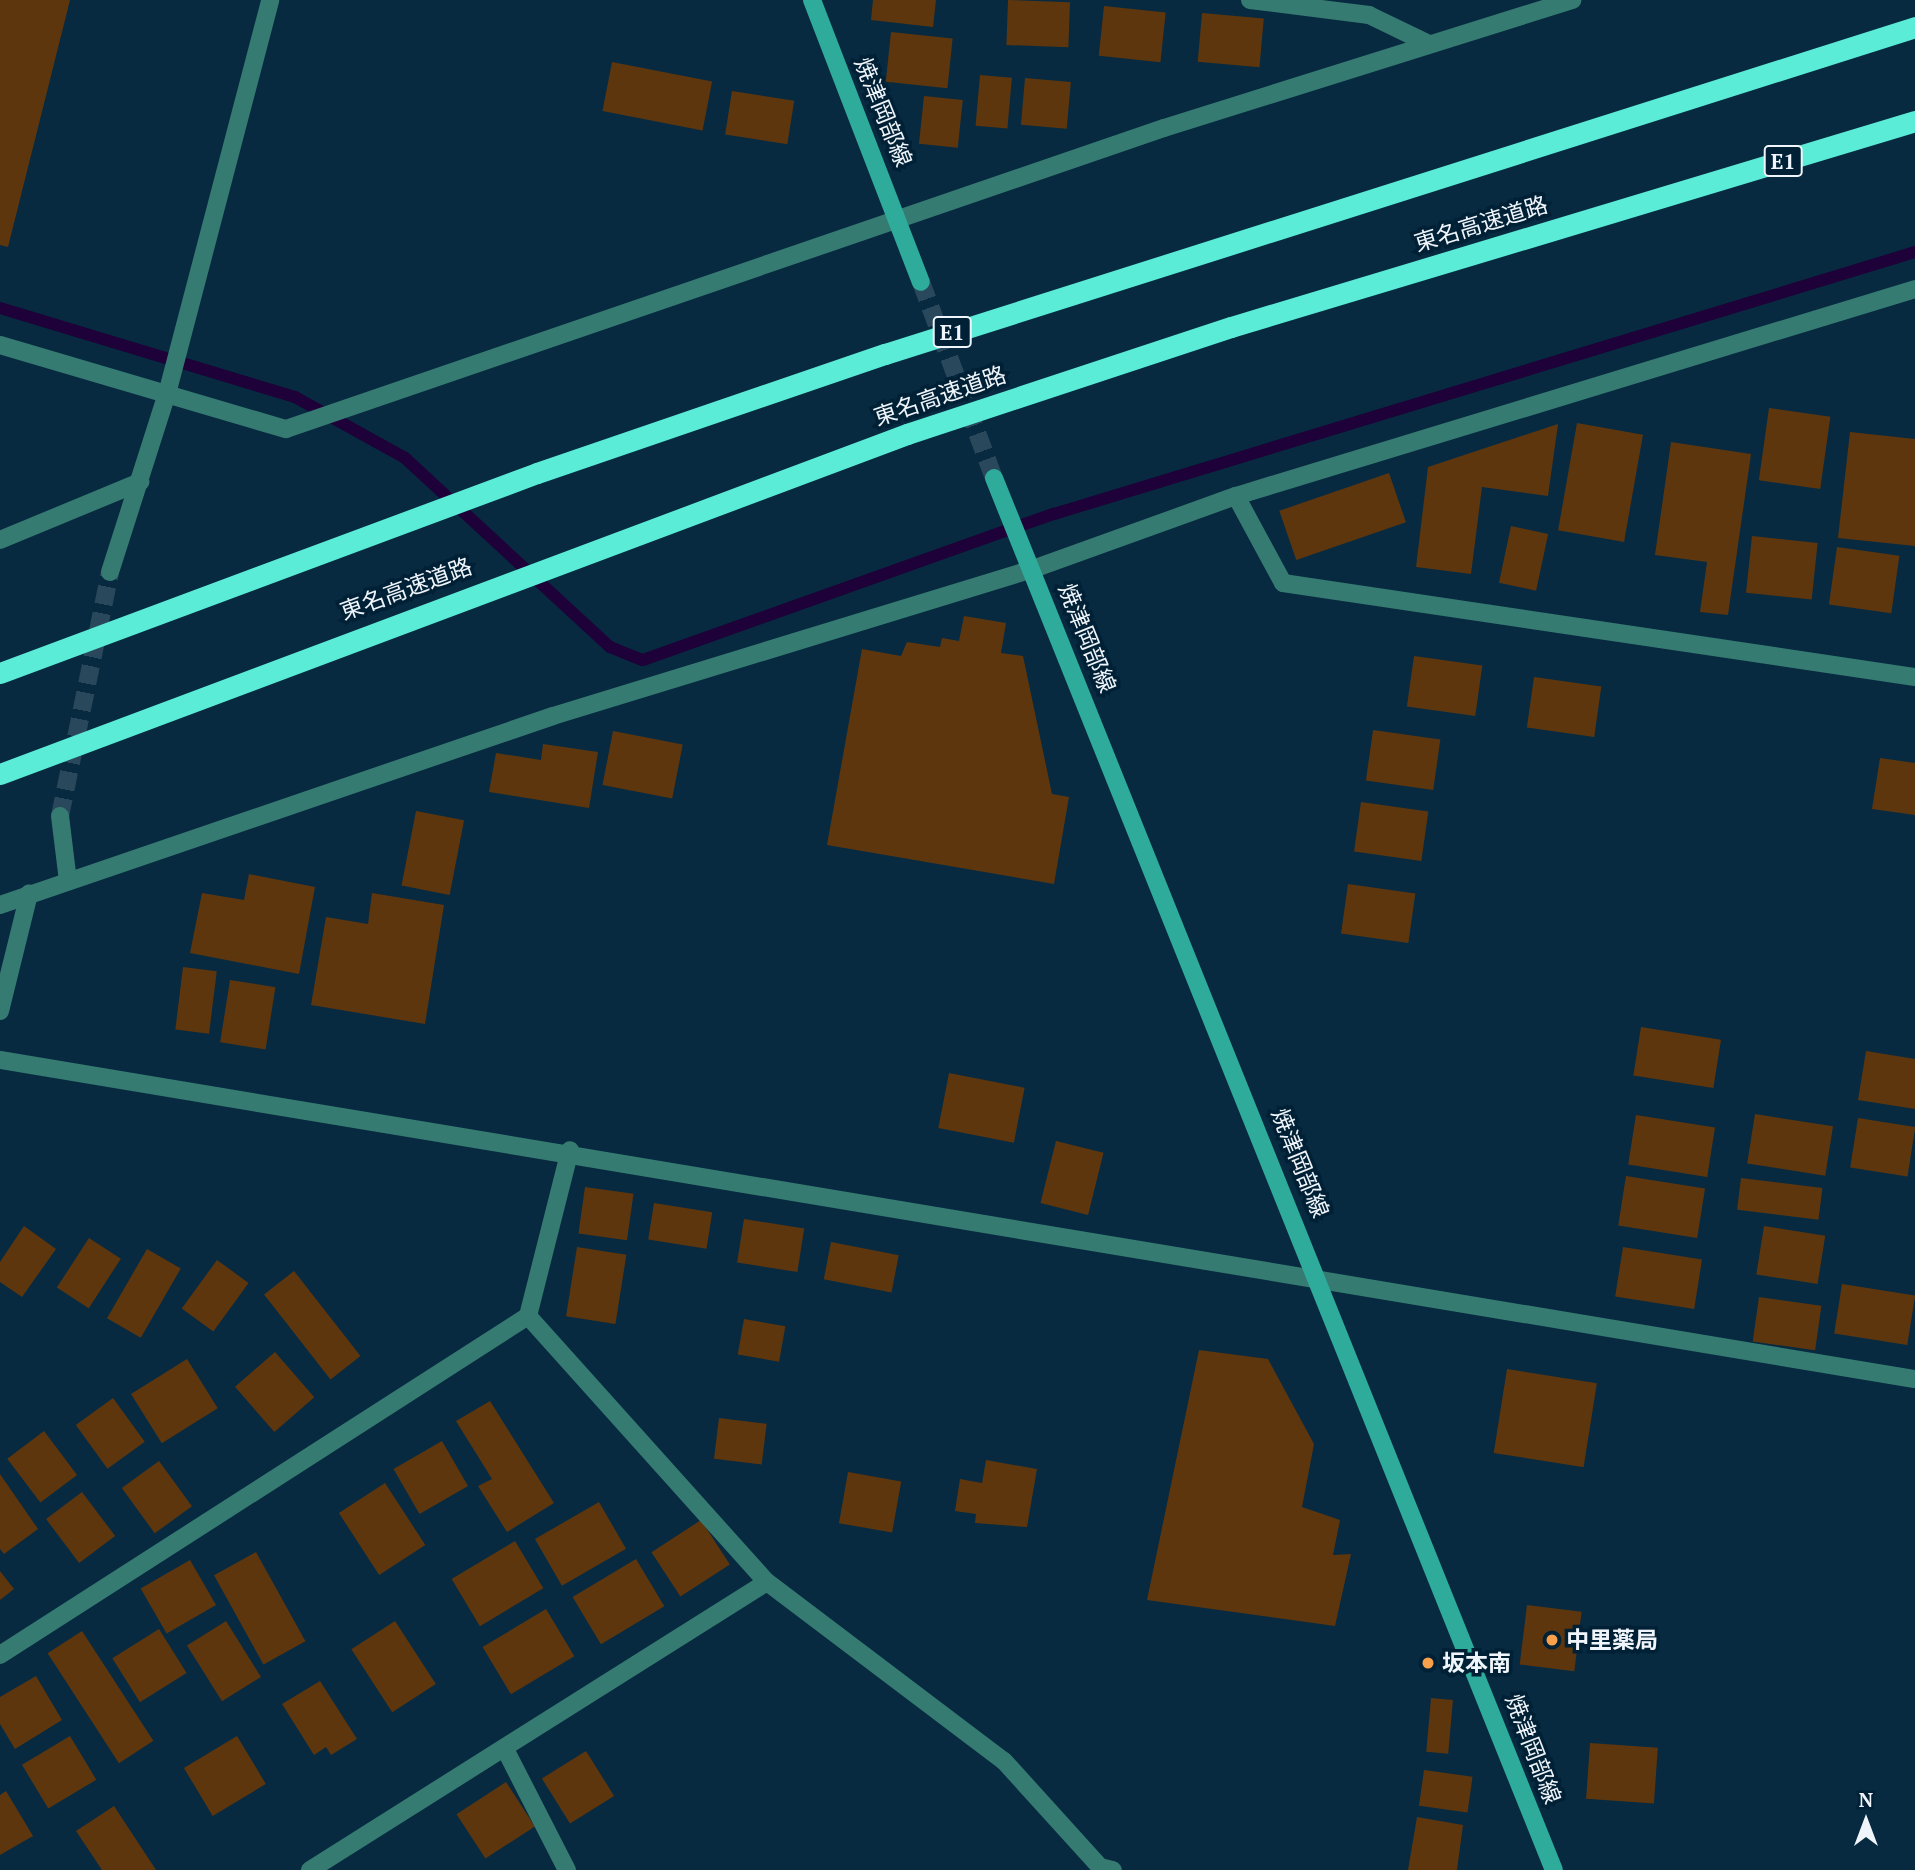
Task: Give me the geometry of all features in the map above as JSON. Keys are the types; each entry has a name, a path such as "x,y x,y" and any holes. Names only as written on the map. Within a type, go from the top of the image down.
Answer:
{"highway":[{"name":"E1","path":"0,673 537,473 885,354 1915,27"},
{"name":"東名高速道路","path":"0,774 907,433 1231,327 1915,121"}],"main road":[{"name":"焼津岡部線","path":"812,0 921,282"},
{"name":"焼津岡部線","path":"994,478 1323,1286 1554,1870"}],"street":[{"path":"110,572 168,390 270,0"},
{"path":"1250,0 1369,15 1427,43"},
{"path":"0,345 168,390 286,429 1427,43 1572,0"},
{"path":"0,905 553,716 1033,569 1236,496 1915,289"},
{"path":"0,540 140,482"},
{"path":"1236,496 1283,583 1915,677"},
{"path":"60,816 68,881"},
{"path":"0,1011 29,894"},
{"path":"0,1060 570,1150 1323,1286 1915,1379"},
{"path":"0,1655 528,1316 570,1150"},
{"path":"528,1316 767,1582 1004,1761 1104,1869"},
{"path":"310,1870 767,1582"},
{"path":"505,1749 567,1870"}],"building":[{"path":"0,0 70,0 8,247 0,245"},
{"path":"873,0 936,0 933,27 871,20"},
{"path":"1008,0 1070,2 1068,47 1006,45"},
{"path":"1104,6 1166,12 1160,62 1099,56"},
{"path":"1202,13 1264,18 1259,67 1198,62"},
{"path":"891,32 953,38 947,88 886,82"},
{"path":"612,62 712,81 703,131 602,111"},
{"path":"980,75 1012,78 1007,129 976,126"},
{"path":"1025,78 1071,82 1067,129 1021,125"},
{"path":"732,91 794,101 787,144 725,134"},
{"path":"924,96 963,100 958,148 919,144"},
{"path":"1769,408 1830,417 1820,489 1759,480"},
{"path":"1577,423 1643,435 1624,542 1558,530"},
{"path":"1558,424 1548,496 1482,487 1471,574 1416,567 1428,467"},
{"path":"1850,432 1915,439 1915,546 1838,538"},
{"path":"1671,442 1751,454 1728,615 1700,612 1707,562 1655,555"},
{"path":"1389,473 1406,522 1296,560 1279,511"},
{"path":"1511,526 1548,534 1536,591 1499,583"},
{"path":"1752,536 1818,543 1812,600 1746,593"},
{"path":"1837,547 1899,556 1891,613 1829,604"},
{"path":"964,616 1006,623 1001,653 1023,656 1052,794 1069,797 1054,884 827,845 862,649 901,656 907,642 940,647 942,638 959,641"},
{"path":"1414,656 1482,666 1475,716 1407,707"},
{"path":"1534,677 1601,686 1594,737 1527,728"},
{"path":"1373,730 1440,739 1433,790 1366,781"},
{"path":"613,731 683,745 672,799 603,785"},
{"path":"543,744 598,752 589,808 489,792 496,753 541,760"},
{"path":"1880,758 1915,763 1915,815 1872,809"},
{"path":"1361,802 1428,811 1421,861 1354,852"},
{"path":"416,811 464,820 450,895 401,886"},
{"path":"249,874 315,887 299,974 190,953 202,893 244,900"},
{"path":"1348,884 1415,893 1408,943 1341,934"},
{"path":"372,893 444,905 425,1024 311,1005 326,917 368,924"},
{"path":"183,967 217,971 209,1034 175,1030"},
{"path":"230,980 275,987 266,1049 220,1042"},
{"path":"1641,1027 1721,1040 1713,1088 1633,1075"},
{"path":"1866,1051 1915,1059 1915,1109 1858,1100"},
{"path":"949,1073 1025,1088 1014,1143 938,1128"},
{"path":"1755,1114 1833,1126 1825,1176 1747,1163"},
{"path":"1636,1115 1715,1128 1707,1177 1628,1164"},
{"path":"1858,1118 1915,1127 1907,1176 1850,1167"},
{"path":"1056,1141 1104,1153 1088,1215 1041,1203"},
{"path":"1626,1176 1705,1189 1697,1238 1618,1225"},
{"path":"1741,1178 1822,1188 1818,1220 1737,1210"},
{"path":"585,1187 634,1194 627,1240 578,1234"},
{"path":"654,1203 712,1212 706,1249 648,1240"},
{"path":"744,1219 804,1229 797,1272 737,1262"},
{"path":"24,1226 56,1249 22,1297 0,1282 0,1262"},
{"path":"1764,1226 1825,1236 1818,1284 1756,1274"},
{"path":"89,1238 121,1259 89,1308 57,1287"},
{"path":"831,1242 899,1255 891,1292 824,1279"},
{"path":"577,1247 626,1255 615,1324 566,1316"},
{"path":"1623,1247 1702,1260 1694,1309 1615,1296"},
{"path":"147,1249 181,1268 141,1338 107,1318"},
{"path":"217,1260 249,1283 213,1331 182,1309"},
{"path":"294,1271 360,1356 331,1380 264,1294"},
{"path":"1842,1284 1915,1296 1907,1345 1834,1333"},
{"path":"1759,1297 1821,1306 1815,1350 1753,1342"},
{"path":"744,1319 785,1326 779,1362 738,1354"},
{"path":"1199,1350 1268,1359 1314,1444 1302,1507 1340,1520 1333,1555 1351,1554 1335,1626 1147,1600"},
{"path":"275,1352 314,1397 274,1432 235,1387"},
{"path":"187,1359 218,1408 162,1443 131,1394"},
{"path":"1507,1369 1597,1383 1584,1467 1494,1453"},
{"path":"113,1398 145,1442 108,1469 76,1425"},
{"path":"490,1401 554,1503 507,1532 478,1486 492,1479 456,1421"},
{"path":"719,1418 767,1424 762,1465 714,1459"},
{"path":"44,1431 77,1475 40,1503 7,1459"},
{"path":"442,1441 468,1486 420,1514 394,1469"},
{"path":"986,1460 1037,1469 1027,1527 975,1523 976,1514 955,1511 960,1479 982,1483"},
{"path":"159,1461 192,1506 155,1533 122,1488"},
{"path":"848,1472 901,1481 892,1533 839,1523"},
{"path":"0,1474 38,1529 4,1554 0,1549"},
{"path":"385,1483 425,1545 379,1575 339,1513"},
{"path":"82,1492 115,1536 79,1563 46,1519"},
{"path":"599,1502 626,1549 562,1586 535,1539"},
{"path":"701,1520 730,1564 680,1597 652,1552"},
{"path":"515,1541 543,1588 480,1626 452,1579"},
{"path":"256,1552 305,1641 263,1664 214,1575"},
{"path":"636,1559 664,1606 601,1644 573,1597"},
{"path":"190,1560 216,1605 167,1634 141,1588"},
{"path":"0,1571 14,1589 0,1600"},
{"path":"1527,1605 1582,1612 1574,1671 1520,1665"},
{"path":"546,1609 574,1656 511,1694 483,1647"},
{"path":"226,1621 261,1677 222,1701 187,1645"},
{"path":"395,1621 436,1684 392,1712 351,1649"},
{"path":"159,1629 187,1673 140,1702 112,1658"},
{"path":"82,1631 153,1741 119,1763 48,1653"},
{"path":"36,1676 62,1720 15,1749 0,1724 0,1697"},
{"path":"320,1681 357,1739 331,1755 326,1747 314,1755 282,1704"},
{"path":"1431,1698 1453,1700 1448,1754 1426,1752"},
{"path":"70,1736 96,1780 48,1809 22,1765"},
{"path":"237,1736 266,1784 213,1816 184,1768"},
{"path":"1590,1743 1658,1748 1654,1804 1586,1799"},
{"path":"586,1751 614,1796 570,1824 542,1779"},
{"path":"1424,1770 1473,1777 1468,1812 1419,1806"},
{"path":"506,1782 535,1826 485,1859 457,1814"},
{"path":"6,1791 33,1836 0,1855 0,1795"},
{"path":"114,1806 156,1870 102,1870 76,1831"},
{"path":"1417,1817 1463,1825 1457,1870 1408,1870"}],"waterway":[{"path":"0,308 295,397 405,458 610,647 643,660 1054,514 1915,252"}],"tunnel":[{"path":"921,282 994,478"},
{"path":"60,816 110,572"}],"place":[{"name":"中里薬局","path":"1552,1640"},
{"name":"坂本南","path":"1428,1663"}]}
